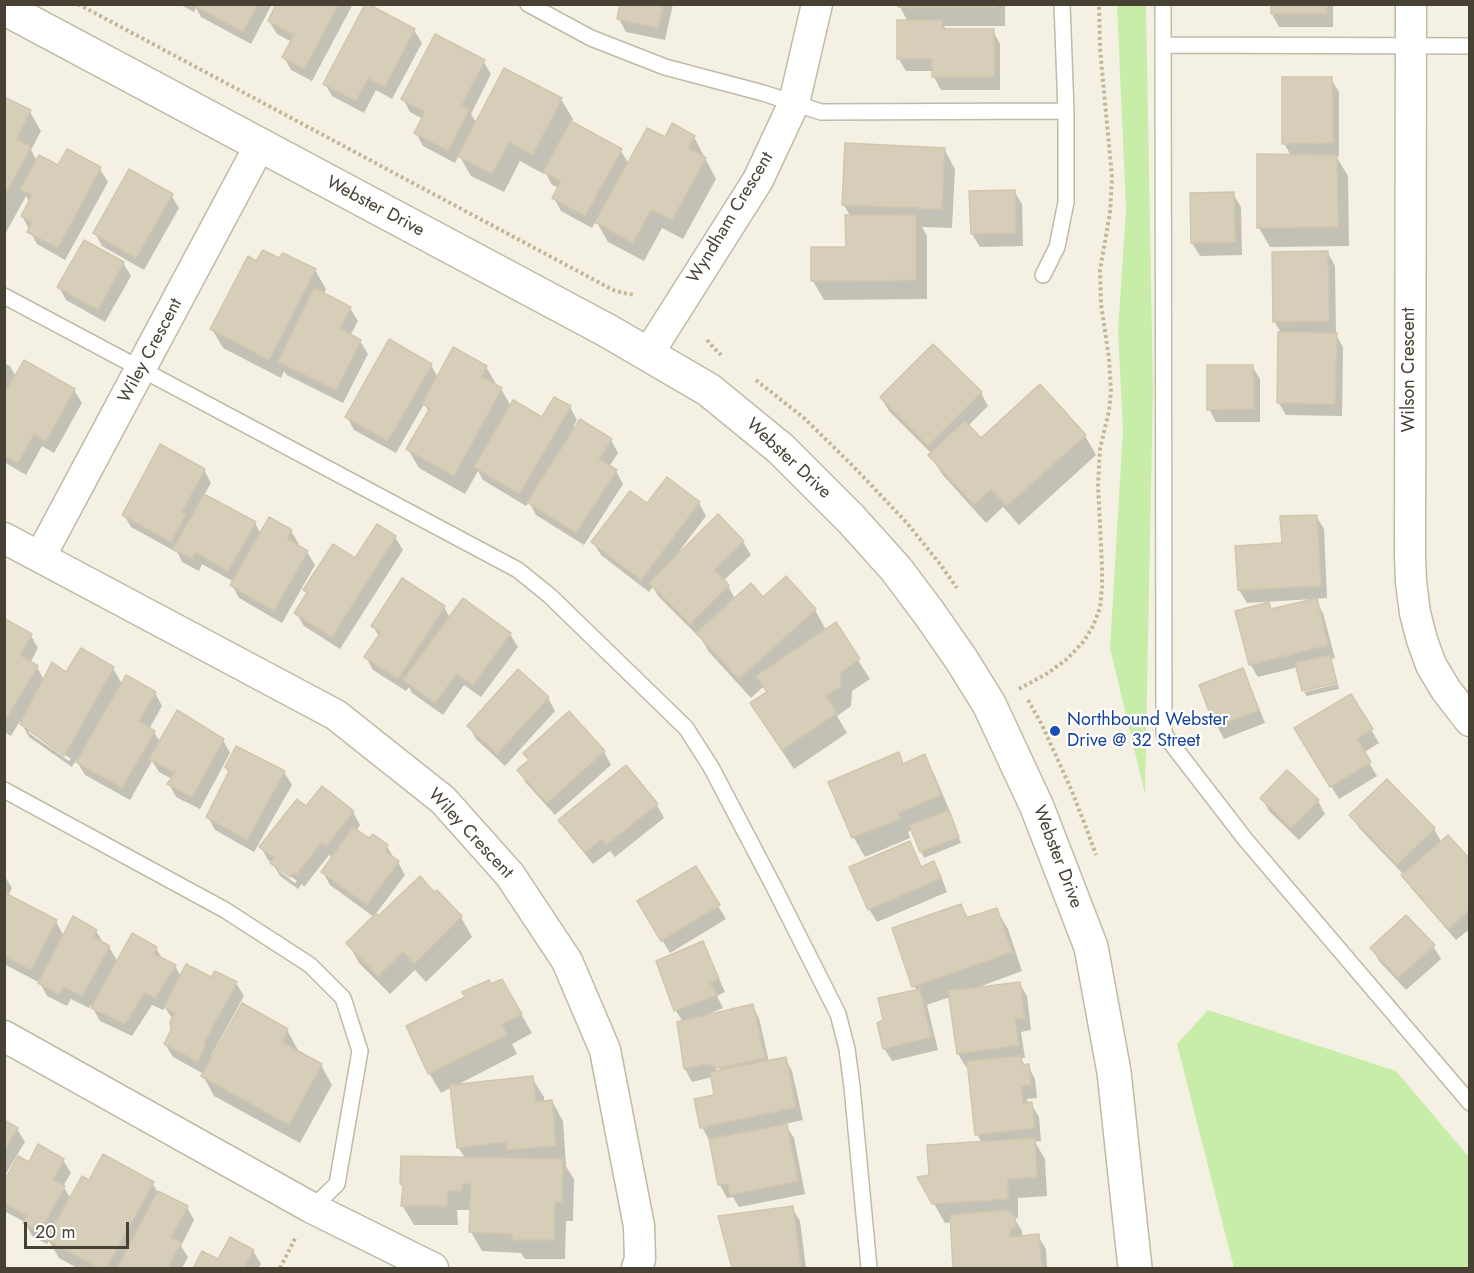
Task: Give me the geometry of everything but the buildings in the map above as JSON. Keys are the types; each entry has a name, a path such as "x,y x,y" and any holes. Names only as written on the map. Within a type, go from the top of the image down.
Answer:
{"street":[{"name":"Wyndham Crescent","path":"648,354 758,180 794,103 817,4"},
{"name":"Wilson Crescent","path":"1411,4 1411,582 1414,613 1431,665 1446,690 1470,721"},
{"name":"Webster Drive","path":"4,8 608,331 709,390 781,449 851,519 896,569 961,659 988,704 1038,807 1091,947 1114,1072 1135,1269"},
{"name":"Wiley Crescent","path":"40,557 260,145"},
{"name":"Wiley Crescent","path":"4,538 336,715 443,800 510,875 567,961 605,1050 639,1226 640,1259 637,1269"},
{"path":"4,1036 312,1208 433,1269"}],"lane":[{"path":"528,4 591,38 665,67 763,93 821,112 1066,111"},
{"path":"1043,275 1057,247 1066,202 1066,111 1062,4"},
{"path":"1163,4 1164,734 1245,839 1470,1103"},
{"path":"1163,45 1470,46"},
{"path":"4,296 518,570 550,596 686,728 711,767 838,1014 847,1048 852,1087 869,1269"},
{"path":"4,790 225,910 310,965 343,998 360,1051 337,1184 312,1208"}],"path":[{"path":"78,4 613,290 635,295"},
{"path":"1021,687 1068,659 1084,641 1100,608 1102,566 1098,485 1100,449 1112,392 1101,304 1100,270 1110,213 1112,177 1100,49 1100,4"}],"green space":[{"path":"1117,5 1146,5 1153,389 1145,794 1110,648 1123,429 1118,331 1126,209"},
{"path":"1208,1010 1396,1071 1469,1157 1469,1268 1234,1268 1177,1044"}],"place":[{"name":"Northbound Webster Drive @ 32 Street","path":"1055,731"}]}
